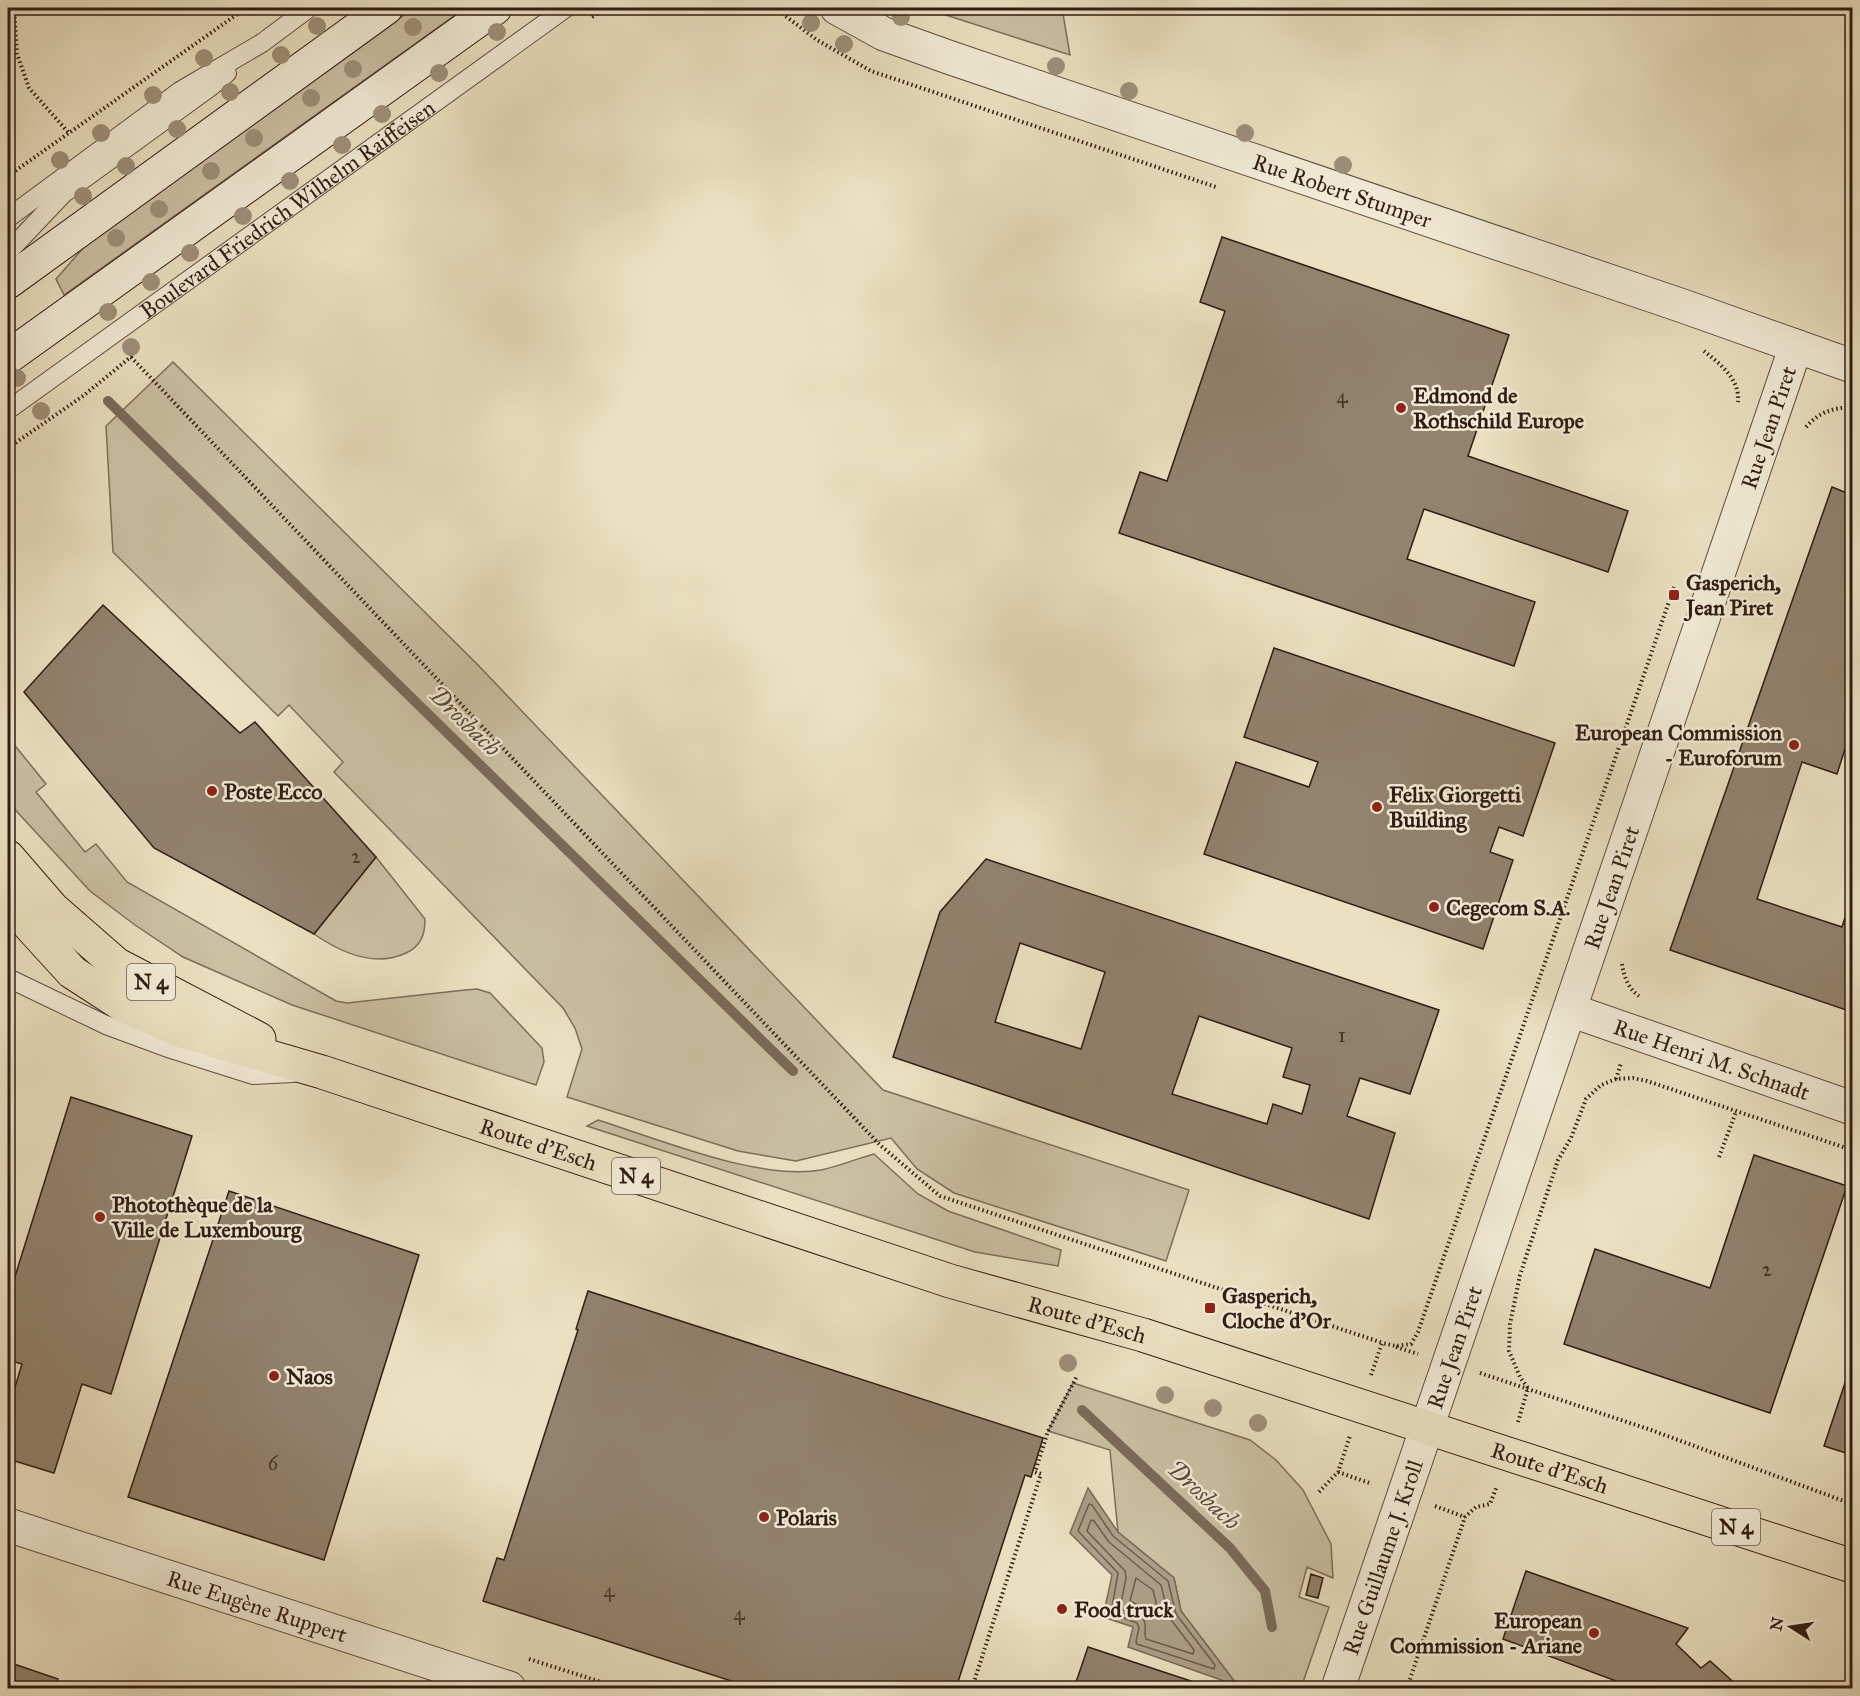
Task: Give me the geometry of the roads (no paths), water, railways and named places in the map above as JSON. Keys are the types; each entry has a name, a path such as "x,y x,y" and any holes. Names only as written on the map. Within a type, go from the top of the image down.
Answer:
{"main road":[{"name":"Route d'Esch","path":"8,857 52,909 116,964 322,1072"},
{"name":"Route d'Esch","path":"8,897 30,926 72,972 126,1006 182,1031 322,1072 950,1281 1143,1335 1852,1566"}],"street":[{"path":"9,271 44,255 386,8"},
{"name":"Boulevard Friedrich Wilhelm Raiffeisen","path":"8,357 495,8"},
{"name":"Rue Robert Stumper","path":"837,8 884,34 951,58 1680,305 1852,366"},
{"name":"Rue Jean Piret","path":"1427,1427 1796,346"},
{"name":"Rue Henri M. Schnadt","path":"1570,1010 1852,1108"},
{"name":"Rue Guillaume J. Kroll","path":"1338,1689 1427,1427"},
{"name":"Rue Eugène Ruppert","path":"8,1525 509,1689"}],"lane":[{"path":"9,271 63,194 210,88 262,43 309,8"},
{"name":"Boulevard Friedrich Wilhelm Raiffeisen","path":"8,410 566,8"},
{"path":"8,218 180,91 262,43"},
{"name":"Route d'Esch","path":"8,978 106,1024 171,1049 253,1075 322,1072"}],"water":[{"path":"1088,1488 1118,1532 1174,1578 1181,1611 1238,1686 1128,1647 1133,1627 1103,1617 1112,1575 1070,1533"}],"waterway":[{"name":"Drosbach","path":"108,401 793,1071"},
{"name":"Drosbach","path":"1082,1410 1230,1548 1265,1591 1272,1627"}],"place":[{"name":"Edmond de Rothschild Europe","path":"1401,408"},
{"name":"Gasperich, Jean Piret","path":"1674,595"},
{"name":"European Commission - Euroforum","path":"1794,745"},
{"name":"Poste Ecco","path":"212,791"},
{"name":"Felix Giorgetti Building","path":"1377,807"},
{"name":"Cegecom S.A.","path":"1434,907"},
{"name":"Photothèque de la Ville de Luxembourg","path":"100,1217"},
{"name":"Gasperich, Cloche d'Or","path":"1210,1308"},
{"name":"Naos","path":"274,1376"},
{"name":"Polaris","path":"764,1517"},
{"name":"Food truck","path":"1062,1609"},
{"name":"European Commission - Ariane","path":"1594,1633"}]}
